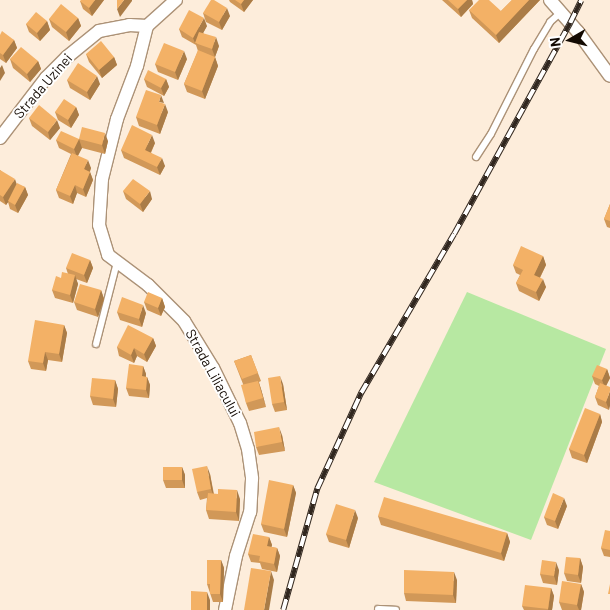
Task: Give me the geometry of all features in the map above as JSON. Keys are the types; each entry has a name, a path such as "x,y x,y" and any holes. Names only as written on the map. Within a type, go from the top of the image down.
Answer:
{"street":[{"path":"147,26 176,0"},
{"path":"550,0 610,76"},
{"name":"Strada Uzinei","path":"0,138 46,78 99,30 130,25 147,26"},
{"name":"Strada Liliacului","path":"147,26 137,66 117,119 102,178 99,225 108,255 148,285 184,321 213,368 240,423 248,449 252,479 250,512 236,556 225,610"}],"lane":[{"path":"476,157 491,134 534,49 550,22 560,12"},
{"path":"96,344 117,262"},
{"path":"378,609 396,610"}],"green space":[{"path":"467,292 606,349 531,540 374,482"}],"building":[{"path":"81,0 95,0 89,8"},
{"path":"117,0 124,0 117,9"},
{"path":"211,0 227,8 219,22 203,13"},
{"path":"235,0 244,0 241,4"},
{"path":"448,0 467,0 458,9"},
{"path":"479,0 489,0 501,11 512,0 529,0 496,35 469,10"},
{"path":"61,4 78,18 66,32 49,19"},
{"path":"189,10 204,18 193,38 179,29"},
{"path":"36,12 47,21 37,33 26,24"},
{"path":"2,31 14,40 3,55 0,53 0,35"},
{"path":"199,32 216,37 212,49 195,43"},
{"path":"101,41 114,57 99,70 86,54"},
{"path":"164,43 184,51 175,72 155,64"},
{"path":"21,47 38,61 27,74 10,59"},
{"path":"198,50 215,57 202,91 184,84"},
{"path":"78,63 97,76 87,92 67,80"},
{"path":"148,70 166,79 161,88 144,79"},
{"path":"146,90 161,95 159,102 165,104 157,125 136,117"},
{"path":"64,99 76,107 68,120 55,112"},
{"path":"39,105 57,120 48,132 29,118"},
{"path":"132,125 152,135 145,150 162,158 157,167 121,150"},
{"path":"82,127 105,133 102,145 79,139"},
{"path":"61,131 79,139 74,149 56,140"},
{"path":"72,153 88,160 84,169 90,172 83,189 75,185 70,196 56,190"},
{"path":"0,170 15,179 3,197 0,195"},
{"path":"133,179 150,191 140,204 123,191"},
{"path":"17,183 25,187 15,205 8,201"},
{"path":"610,204 610,221 604,219"},
{"path":"521,246 543,256 534,275 543,279 536,292 516,283 523,270 513,265"},
{"path":"72,253 90,260 84,275 66,268"},
{"path":"62,272 75,275 70,295 52,290 56,276 61,278"},
{"path":"80,284 101,290 95,309 74,302"},
{"path":"148,292 162,298 158,308 144,302"},
{"path":"122,297 143,305 139,319 117,312"},
{"path":"35,320 64,325 59,354 45,352 43,363 28,361"},
{"path":"128,325 153,338 144,354 134,348 131,355 117,347"},
{"path":"251,355 258,373 242,379 234,361"},
{"path":"129,364 143,366 142,376 147,377 146,390 126,388"},
{"path":"597,365 607,369 602,380 592,376"},
{"path":"280,376 284,402 272,404 268,378"},
{"path":"92,378 115,380 113,399 90,396"},
{"path":"258,381 263,398 246,403 241,385"},
{"path":"600,383 610,387 606,402 595,397"},
{"path":"585,408 600,414 584,455 569,449"},
{"path":"279,427 282,442 256,447 254,432"},
{"path":"207,466 211,489 197,492 192,469"},
{"path":"163,467 182,467 182,480 163,480"},
{"path":"269,480 293,485 284,529 261,524"},
{"path":"218,489 237,490 236,512 206,510 208,493 218,494"},
{"path":"553,493 564,498 555,521 544,517"},
{"path":"384,497 507,533 501,553 378,516"},
{"path":"336,504 355,510 346,540 326,534"},
{"path":"605,530 610,531 610,550 601,548"},
{"path":"253,534 269,537 267,546 277,548 274,564 259,561 260,556 248,554"},
{"path":"566,557 580,558 578,575 564,573"},
{"path":"207,560 221,560 220,594 210,594 210,584 207,584"},
{"path":"542,560 556,562 554,576 540,574"},
{"path":"251,568 271,571 264,610 244,610"},
{"path":"404,570 454,572 453,595 404,593"},
{"path":"562,581 581,584 577,605 559,602"},
{"path":"525,585 551,588 548,609 522,606"},
{"path":"191,591 207,592 207,610 191,610"}],"railway":[{"path":"283,610 317,489 361,393 454,234 581,0"}]}
